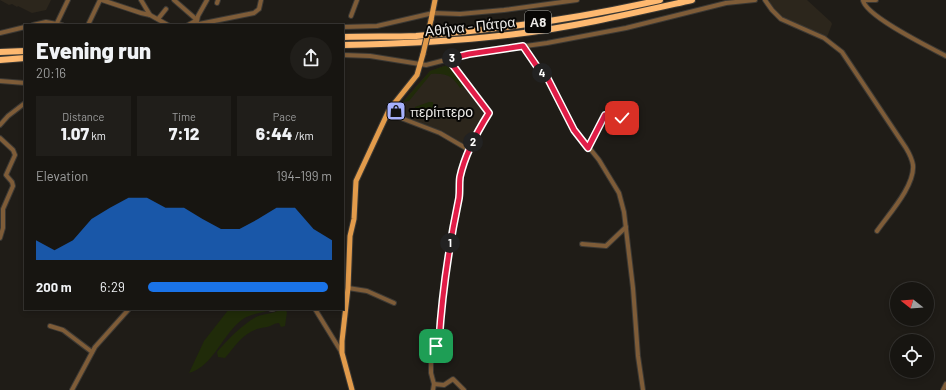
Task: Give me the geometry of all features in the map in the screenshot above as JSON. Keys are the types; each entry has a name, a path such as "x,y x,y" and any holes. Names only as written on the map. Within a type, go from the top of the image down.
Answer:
{"highway":[{"name":"Αθήνα - Πάτρα","path":"344,37 415,36 475,30 599,14 660,0"},
{"name":"Αθήνα - Πάτρα","path":"344,45 416,44 517,34 599,20 692,0"},
{"path":"0,52 24,50"},
{"path":"0,60 24,58"}],"main road":[{"path":"352,390 342,353 343,328 348,288 350,236 354,220 356,181 388,113 395,102 416,78 435,0"}],"street":[{"path":"58,24 68,0"},
{"path":"89,24 101,0 141,14 150,15 166,24"},
{"path":"141,0 150,15"},
{"path":"174,0 199,24"},
{"path":"199,24 207,0"},
{"path":"199,24 207,21 254,13 259,8 261,0"},
{"path":"351,16 357,0"},
{"path":"344,27 381,25 432,13 460,14 504,10 577,0"},
{"path":"344,55 370,56 420,65 431,64 469,54 626,28 726,3 755,0"},
{"path":"765,0 774,13 781,19 824,38 842,52 906,148 913,165 910,182 877,231"},
{"path":"876,0 863,0 866,6 891,26 946,56"},
{"path":"158,19 166,9"},
{"path":"37,24 46,22 54,24"},
{"path":"0,33 24,27"},
{"path":"523,46 538,68 548,79 574,130 588,148 600,160 615,185 624,212 633,288 638,356 643,390"},
{"path":"433,390 434,384 431,373 431,349 439,342 446,270 461,176 469,150 489,113 448,59"},
{"path":"0,82 24,83"},
{"path":"395,102 400,106"},
{"path":"0,125 8,116 24,104"},
{"path":"388,113 440,133 469,150"},
{"path":"588,148 605,115 622,118"},
{"path":"0,138 13,150 15,155 6,175 12,182 13,186 3,209 4,224 0,238"},
{"path":"582,244 606,246 626,227"},
{"path":"348,288 367,291 394,303"},
{"path":"72,390 100,340 128,310"},
{"path":"317,310 342,353"},
{"path":"50,326 63,330 92,352"},
{"path":"434,384 444,385 453,379 464,390"},
{"path":"943,390 946,384"}],"shaded area":[{"path":"0,0 51,0 46,10 32,13 18,6 17,7 12,4 9,5"},
{"path":"807,0 831,22 832,24 827,37 787,21 774,9 769,1"},
{"path":"450,64 483,109 482,111 486,113 477,128 469,147 442,131 395,113 430,71"}],"green space":[{"path":"450,64 465,85 460,88 452,78 448,76 431,74 409,101 403,102 430,71"},
{"path":"433,102 434,112 418,113 414,111 415,107"},
{"path":"228,310 270,310 243,319 229,333 212,357 205,364 189,373 204,341"},
{"path":"278,310 285,310 287,312 285,326 281,327 279,323 277,323 269,327 253,330 243,337 225,358 218,357 217,352 246,324 256,317"}],"place":[{"name":"περίπτερο","path":"396,111"}],"route":[{"path":"436,346 439,342 446,270 452,227 460,194 461,174 466,157 479,129 489,113 448,59 469,54 523,46 538,68 548,79 574,130 588,148 605,115 607,114 622,118"}]}
